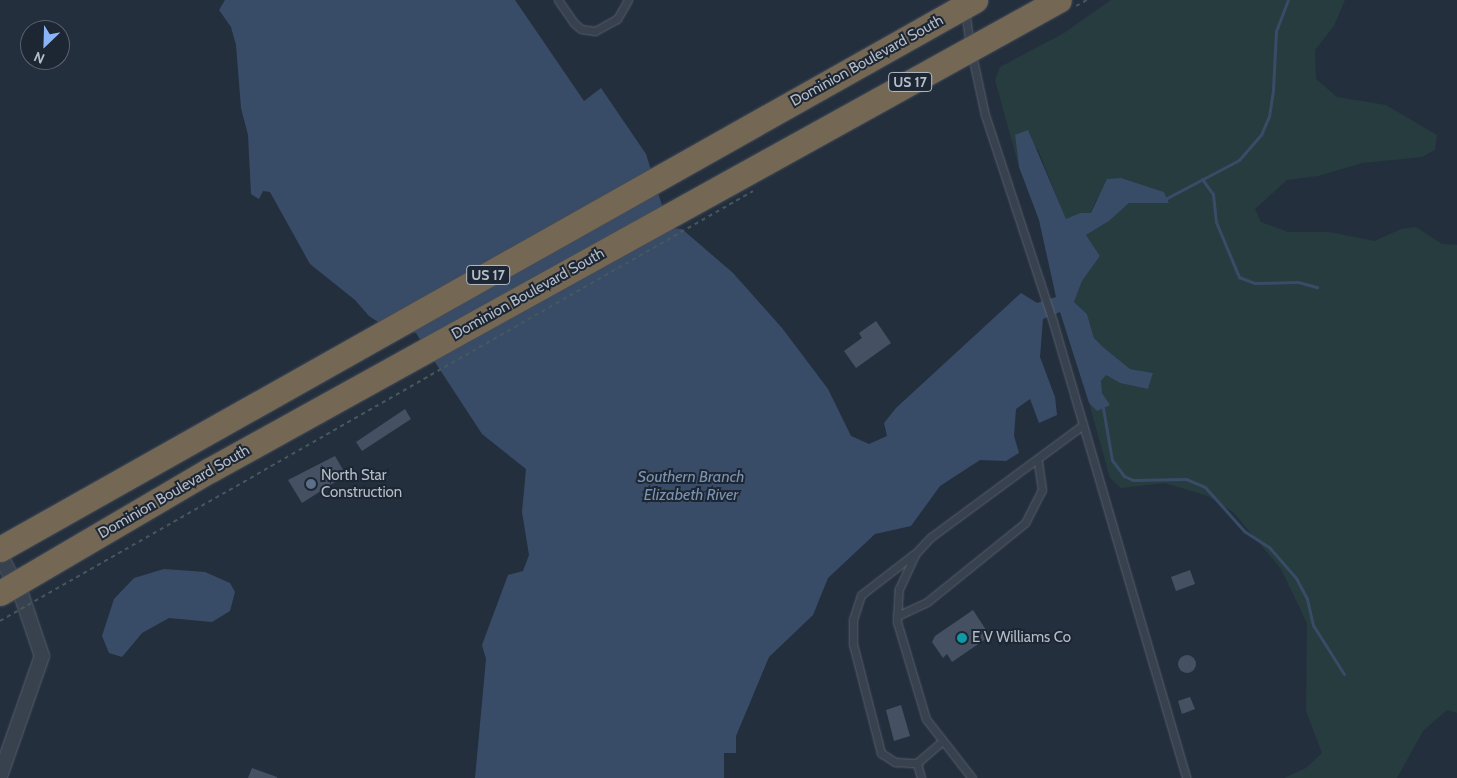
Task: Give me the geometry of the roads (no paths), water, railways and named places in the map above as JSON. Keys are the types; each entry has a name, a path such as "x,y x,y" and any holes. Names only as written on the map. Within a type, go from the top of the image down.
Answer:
{"highway":[{"name":"Dominion Boulevard South","path":"0,549 975,0"},
{"name":"Dominion Boulevard South","path":"0,593 210,470 1065,4"}],"street":[{"path":"0,555 22,597 42,656 36,683 0,776"}],"lane":[{"path":"558,0 574,23 581,29 595,31 618,19 628,0"},
{"path":"964,0 985,115 1045,298 1186,778"},
{"path":"942,741 917,763 894,762 881,754 853,644 853,620 862,595 970,506 1038,462 1083,425"},
{"path":"897,616 927,602 1024,523 1042,490 1038,462"},
{"path":"914,554 899,589 897,616 926,719 972,778"},
{"path":"917,763 921,778"}],"water":[{"name":"Southern Branch Elizabeth River","path":"225,0 515,0 584,101 601,88 646,154 669,228 682,229 733,273 782,328 828,389 851,436 869,444 887,436 884,423 896,408 1021,293 1037,303 1056,297 1039,220 1019,167 1015,135 1028,130 1066,219 1080,213 1091,213 1107,179 1121,178 1164,192 1169,203 1129,203 1109,221 1086,235 1100,256 1082,281 1074,302 1087,314 1094,338 1103,347 1130,369 1153,373 1148,389 1120,383 1106,375 1101,381 1102,393 1110,405 1097,411 1089,403 1060,312 1043,319 1040,357 1055,397 1057,415 1039,423 1030,399 1016,409 1014,436 1019,453 1006,461 980,460 940,486 911,526 875,534 828,578 813,615 769,657 736,736 736,753 724,753 724,778 475,778 486,659 482,645 508,575 523,571 529,555 522,512 526,469 482,434 416,333 386,327 369,316 355,300 310,264 270,192 263,191 259,199 251,194 248,135 241,108 236,45 231,27 219,10"},
{"path":"164,569 205,572 230,583 235,592 230,611 212,622 169,618 142,633 122,657 109,653 102,636 114,599 134,578"}],"waterway":[{"path":"1167,198 1239,160 1261,135 1269,116 1273,90 1276,31 1288,0"},
{"path":"1202,179 1213,194 1216,222 1239,277 1255,283 1298,282 1317,287"},
{"path":"1103,408 1112,460 1124,476 1133,480 1186,479 1205,487 1244,531 1269,547 1296,578 1307,599 1313,625 1344,674"}],"place":[{"name":"North Star Construction","path":"311,484"},
{"name":"E V Williams Co","path":"962,638"}]}
